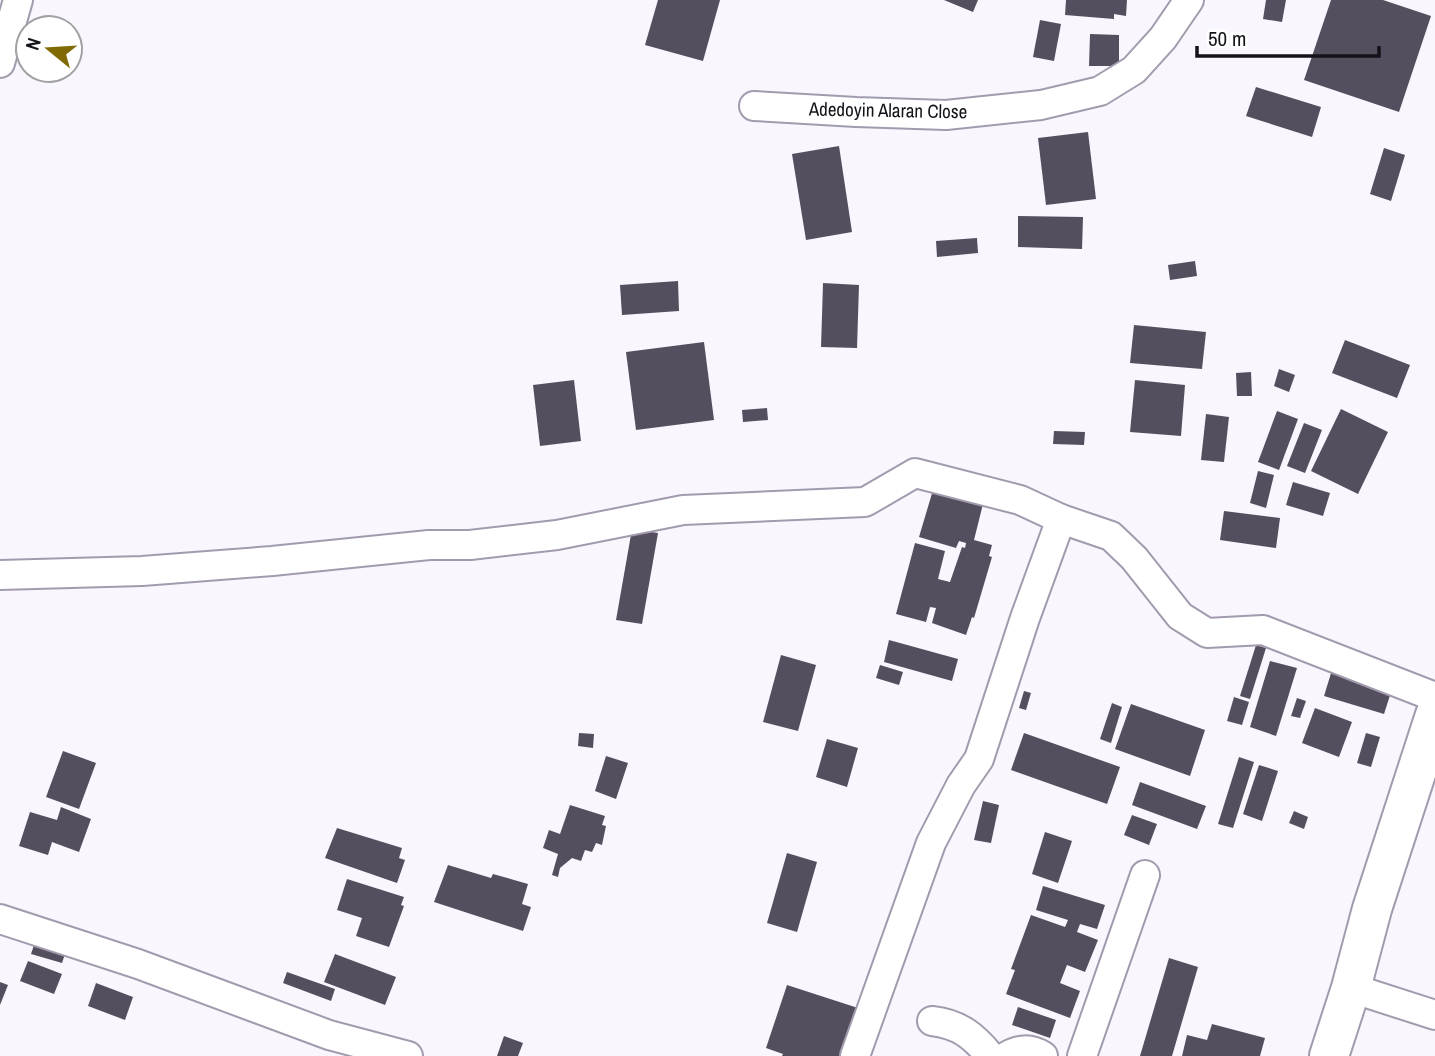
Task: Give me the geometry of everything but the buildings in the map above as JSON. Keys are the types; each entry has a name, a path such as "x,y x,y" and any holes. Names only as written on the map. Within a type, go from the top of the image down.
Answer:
{"street":[{"path":"0,63 18,0"},
{"name":"Adedoyin Alaran Close","path":"754,106 946,114 1041,105 1100,91 1134,69 1163,37 1189,0"},
{"path":"0,575 142,571 429,545 470,545 556,535 683,510 865,502 915,472 1020,500 1061,519 1111,536 1134,558 1180,616 1207,634 1263,630 1435,697"},
{"path":"855,1056 931,843 961,785 979,759 1061,519"},
{"path":"1329,1056 1372,909 1435,715"},
{"path":"1082,1056 1145,875"},
{"path":"0,919 138,964 326,1045 408,1056"},
{"path":"1351,988 1435,1015"},
{"path":"932,1021 965,1031 978,1040 990,1056"},
{"path":"1007,1056 1020,1050 1034,1051 1043,1056"}]}
